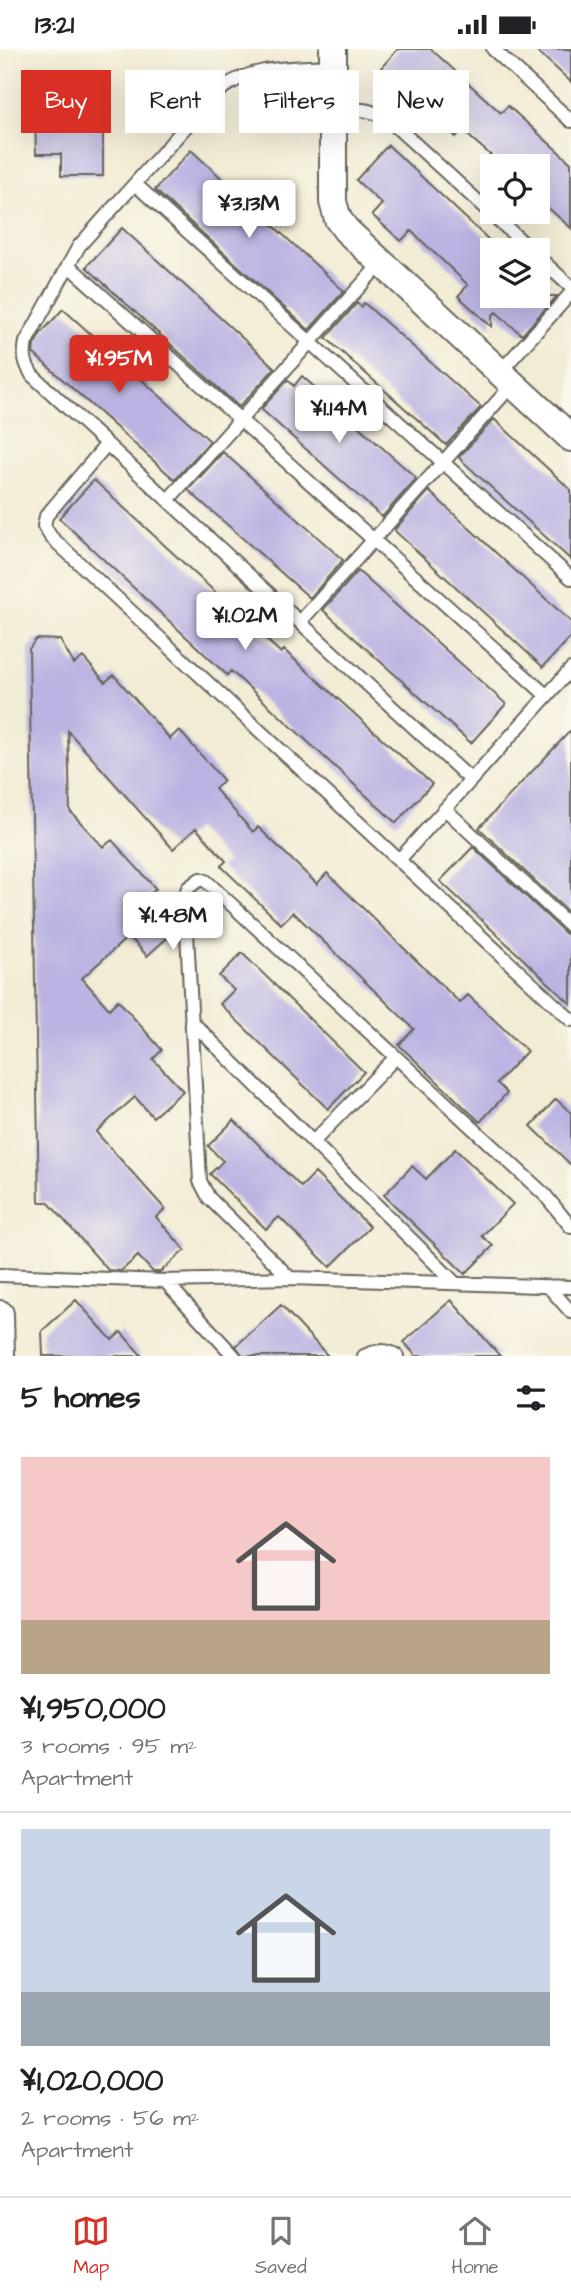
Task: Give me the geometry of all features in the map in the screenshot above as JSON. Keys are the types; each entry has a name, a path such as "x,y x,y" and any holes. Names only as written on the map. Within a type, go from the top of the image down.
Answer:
{"street":[{"path":"332,133 334,209 346,230 571,438"},
{"path":"0,1314 1,1356"}],"lane":[{"path":"493,49 571,121"},
{"path":"333,57 256,72 216,93 79,246 26,342 23,354 32,375 471,779"},
{"path":"359,109 375,112 390,121 518,238"},
{"path":"135,184 571,577"},
{"path":"168,500 382,263"},
{"path":"68,265 547,696"},
{"path":"300,622 443,462 571,290 550,269"},
{"path":"107,444 48,511 44,521 47,532 571,1020"},
{"path":"399,860 571,669"},
{"path":"445,809 571,927"},
{"path":"290,1278 203,1190 200,1181 185,895 188,888 200,879 206,881 545,1195 571,1227"},
{"path":"191,1021 455,1283"},
{"path":"313,1142 396,1057"},
{"path":"0,1275 165,1281 290,1278 571,1287"},
{"path":"165,1281 234,1356"},
{"path":"548,1286 571,1312"},
{"path":"363,1356 380,1350 397,1356"}],"building":[{"path":"398,49 431,49 454,70 383,70 381,68"},
{"path":"535,49 571,49 571,82"},
{"path":"469,84 501,113 508,106 571,163 571,228 550,209 550,154 489,154 465,133 469,133"},
{"path":"35,133 103,133 103,176 61,176 61,154 36,154"},
{"path":"388,145 487,238 480,238 480,308 546,308 522,335 496,312 492,316 492,327 458,296 468,285 411,231 401,241 372,215 382,204 356,180"},
{"path":"191,150 344,291 309,330 155,190"},
{"path":"122,228 275,368 239,407 86,267"},
{"path":"357,303 361,307 364,303 481,407 446,445 326,338"},
{"path":"63,309 210,441 175,480 33,353 41,333"},
{"path":"302,376 415,477 382,517 261,409 288,380 294,386"},
{"path":"494,419 571,490 571,560 460,459"},
{"path":"223,452 343,560 310,598 188,490"},
{"path":"94,480 281,653 284,650 432,784 396,823 231,671 227,675 59,518"},
{"path":"429,491 571,622 571,637 543,667 396,532 395,529"},
{"path":"358,571 506,704 471,743 323,610"},
{"path":"36,639 60,640 74,664 83,657 105,682 114,675 170,739 179,730 224,781 215,789 253,832 258,827 317,884 327,873 460,1003 468,995 527,1051 497,1083 507,1093 480,1122 399,1045 414,1029 293,912 281,924 221,866 226,861 196,828 173,849 68,731 70,811 103,847 112,840 156,889 147,897 176,930 147,956 129,936 82,978 109,1009 118,1000 162,1050 153,1059 183,1091 153,1117 135,1097 96,1132 165,1209 156,1217 185,1250 160,1272 153,1272 138,1256 121,1271 108,1270 48,1202 39,1202 29,649"},
{"path":"571,730 571,915 479,828"},
{"path":"473,847 571,936 571,1004 440,881"},
{"path":"242,953 364,1072 328,1109 220,1004 234,990 219,976"},
{"path":"556,1099 571,1113 571,1165 531,1126"},
{"path":"234,1120 301,1187 315,1173 370,1227 330,1267 279,1217 266,1229 210,1174 223,1161 208,1146"},
{"path":"455,1149 513,1204 482,1236 493,1246 465,1274 384,1195 412,1166 426,1179"},
{"path":"76,1300 112,1340 121,1332 142,1356 43,1356 42,1331"},
{"path":"451,1300 500,1356 416,1356 404,1342"},
{"path":"281,1305 328,1356 243,1356 236,1346"}]}
